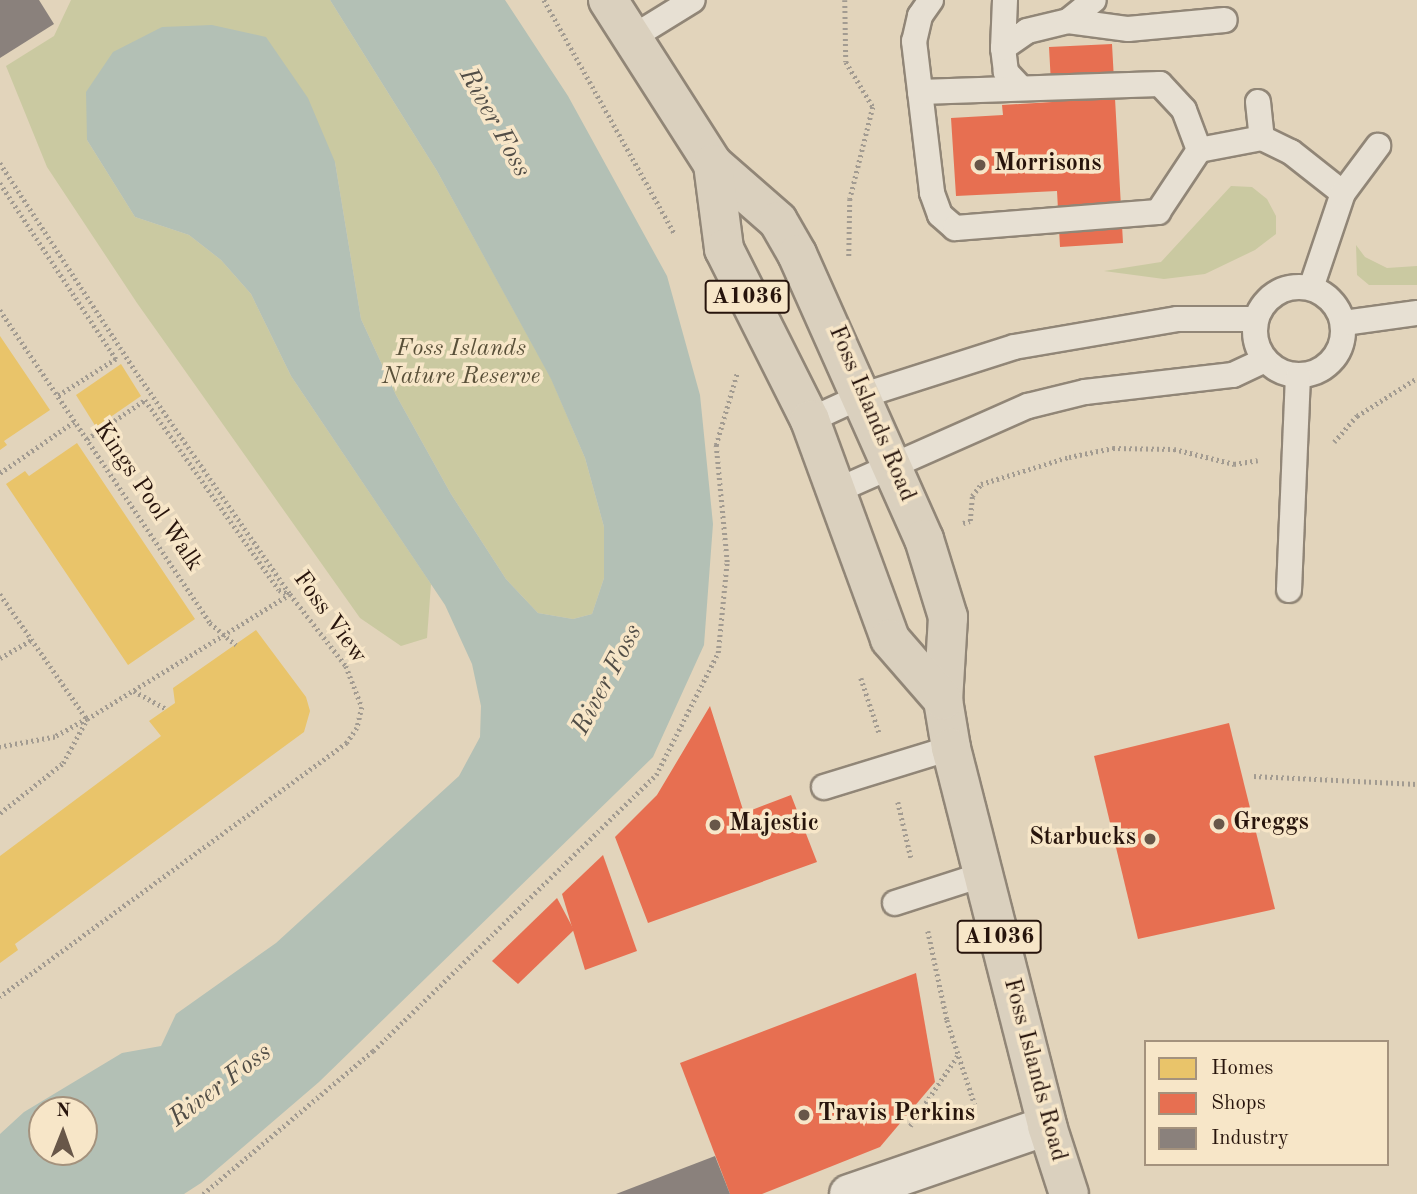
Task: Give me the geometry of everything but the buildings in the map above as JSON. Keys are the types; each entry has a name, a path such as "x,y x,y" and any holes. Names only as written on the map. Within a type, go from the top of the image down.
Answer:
{"main road":[{"name":"Foss Islands Road","path":"608,0 713,164 778,221 811,280 864,395 924,539 948,617 943,700 951,748 1047,1126 1069,1194"},
{"name":"Foss Islands Road","path":"713,164 724,249 810,420 838,490 890,639 943,700"}],"street":[{"path":"849,1194 1047,1126"}],"lane":[{"path":"633,37 693,0"},
{"path":"931,0 920,16 914,41 932,193 940,215 955,228 1157,212 1199,150 1262,138 1290,152 1343,193"},
{"path":"1005,0 1003,48 1006,72 1020,87"},
{"path":"1068,21 1094,0"},
{"path":"1003,48 1027,31 1068,21 1128,29 1225,20"},
{"path":"920,92 1160,84 1184,110 1199,150"},
{"path":"1258,102 1262,138"},
{"path":"1311,288 1343,193 1378,146"},
{"path":"1298,286 1311,288 1334,303 1344,323 1336,357 1326,368 1298,376 1286,374 1265,360 1257,348 1256,319 1272,296 1298,286"},
{"path":"1344,323 1417,313"},
{"path":"810,420 864,395 1014,347 1096,330 1177,319 1256,319"},
{"path":"838,490 1028,405 1085,392 1233,375 1265,360"},
{"path":"1289,590 1298,376"},
{"path":"824,787 951,748"},
{"path":"895,903 985,874"}],"path":[{"path":"544,0 678,240"},
{"path":"845,0 846,62 873,107 850,199 849,257"},
{"name":"Foss View","path":"0,163 290,594 346,666 358,688 362,707 357,728 347,743 0,997"},
{"path":"0,183 116,359 58,396"},
{"name":"Kings Pool Walk","path":"0,310 223,636"},
{"path":"203,1194 373,1051 656,775 718,653 727,562 716,445 740,362"},
{"path":"970,521 972,496 981,484 1069,457 1113,449 1174,449 1234,464 1293,456 1336,442 1357,416 1417,378"},
{"path":"87,439 145,400 279,590 290,594"},
{"path":"0,473 75,421"},
{"path":"0,594 87,719"},
{"path":"0,747 55,737 290,594"},
{"path":"223,636 236,645"},
{"path":"0,658 31,639"},
{"path":"133,691 167,709"},
{"path":"0,813 62,763 87,719"},
{"path":"1254,776 1417,784"},
{"path":"947,1020 990,1145"}],"green space":[{"name":"Foss Islands Nature Reserve","path":"71,0 330,0 437,171 551,378 585,458 604,527 604,578 592,614 573,619 538,613 506,579 451,494 396,395 361,319 335,162 87,140 135,217 189,235 221,260 251,294 291,376 431,584 427,638 401,646 360,618 137,303 47,167 6,66 54,36"},
{"path":"1231,186 1252,187 1267,199 1276,216 1276,234 1255,250 1205,274 1164,279 1104,271 1161,262"},
{"path":"1356,245 1365,257 1387,268 1417,266 1417,285 1369,285 1357,275"}],"water":[{"name":"River Foss","path":"330,0 505,0 568,96 667,276 700,395 713,524 704,645 653,757 319,1082 201,1183 184,1194 0,1194 0,1134 28,1110 28,1166 98,1166 98,1096 51,1096 122,1053 161,1046 176,1014 276,943 459,776 480,737 481,706 472,664 445,605 291,376 251,294 221,260 189,235 135,217 87,140 86,92 113,52 162,27 212,25 266,37 308,98 335,162 361,319 396,395 451,494 506,579 538,613 573,619 592,614 604,578 604,527 585,458 551,379 437,171"}],"place":[{"name":"Morrisons","path":"980,165"},
{"name":"Greggs","path":"1219,824"},
{"name":"Majestic","path":"715,825"},
{"name":"Starbucks","path":"1150,839"},
{"name":"Travis Perkins","path":"804,1115"}]}
